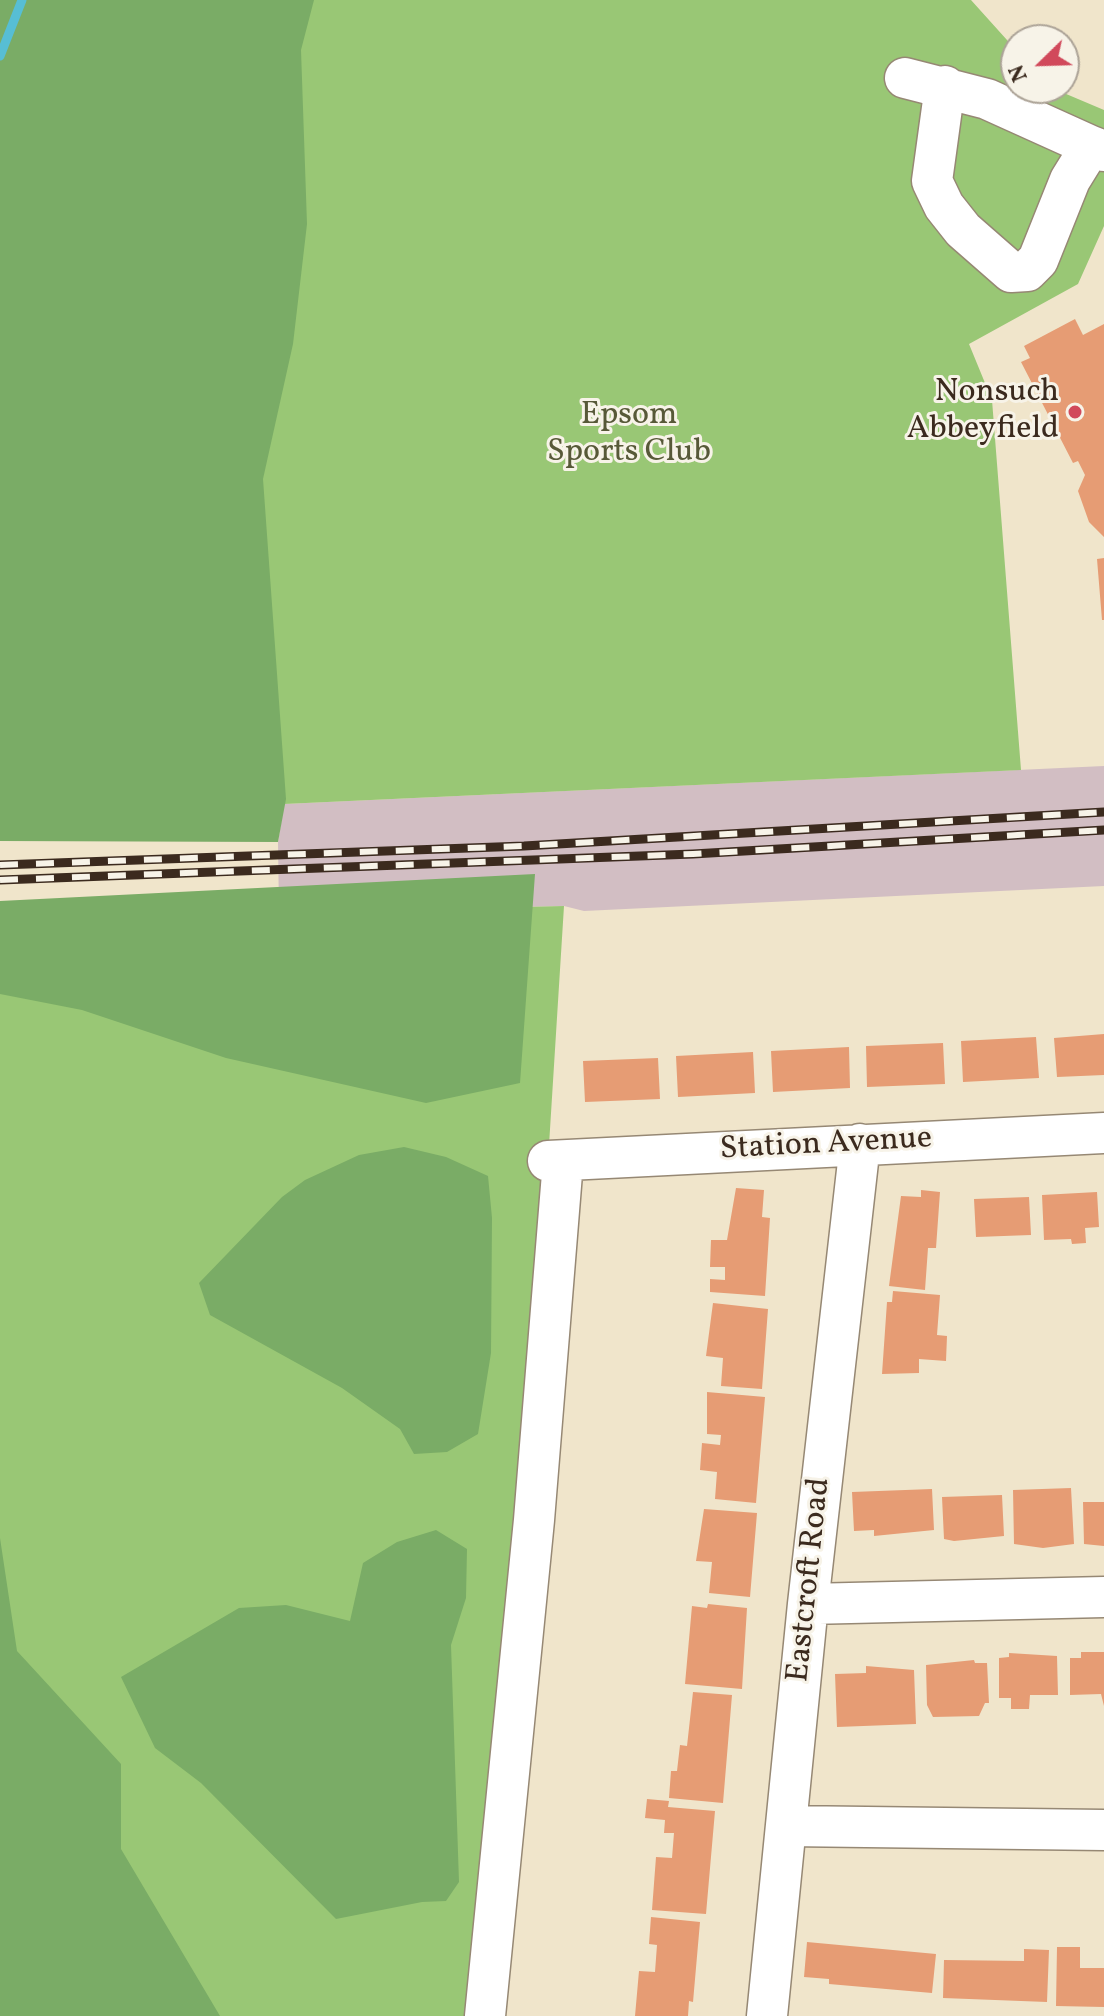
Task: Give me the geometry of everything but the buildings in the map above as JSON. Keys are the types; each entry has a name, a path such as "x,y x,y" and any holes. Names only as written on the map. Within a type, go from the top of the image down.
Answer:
{"street":[{"path":"905,78 945,86 987,99 1097,148 1070,180 1038,260 1027,271 1011,272 963,230 944,206 932,181 945,86"},
{"name":"Station Avenue","path":"485,2016 534,1520 556,1161 1104,1133"},
{"name":"Eastcroft Road","path":"767,2016 808,1604 860,1144"},
{"path":"808,1604 1104,1597"},
{"path":"787,1826 1104,1830"}],"shaded area":[{"path":"1104,766 1104,886 584,911 564,906 279,913 278,842 284,804"}],"green space":[{"path":"0,0 314,0 301,50 307,224 293,344 263,479 286,799 278,842 0,841"},
{"name":"Epsom Sports Club","path":"309,0 971,0 1000,32 1000,104 1080,104 1080,100 1104,110 1104,226 1078,284 969,344 992,400 1021,770 284,804 259,478 296,50"},
{"path":"535,874 520,1083 426,1103 226,1058 82,1010 0,994 0,901"},
{"path":"564,906 548,1161 471,2016 0,2016 0,920"},
{"path":"404,1147 446,1157 488,1176 492,1218 491,1353 478,1434 447,1452 414,1454 400,1429 342,1388 210,1315 199,1283 282,1197 305,1180 359,1155"},
{"path":"436,1530 467,1549 466,1598 451,1645 459,1882 446,1901 422,1902 336,1919 201,1783 155,1748 121,1677 239,1608 286,1605 350,1621 363,1563 397,1542"},
{"path":"0,1538 17,1651 121,1764 121,1849 220,2016 0,2016"}],"waterway":[{"path":"0,56 22,0"}],"railway":[{"path":"0,865 524,846 1104,812"},
{"path":"0,880 693,854 1104,830"}],"place":[{"name":"Nonsuch Abbeyfield","path":"1075,412"}]}
